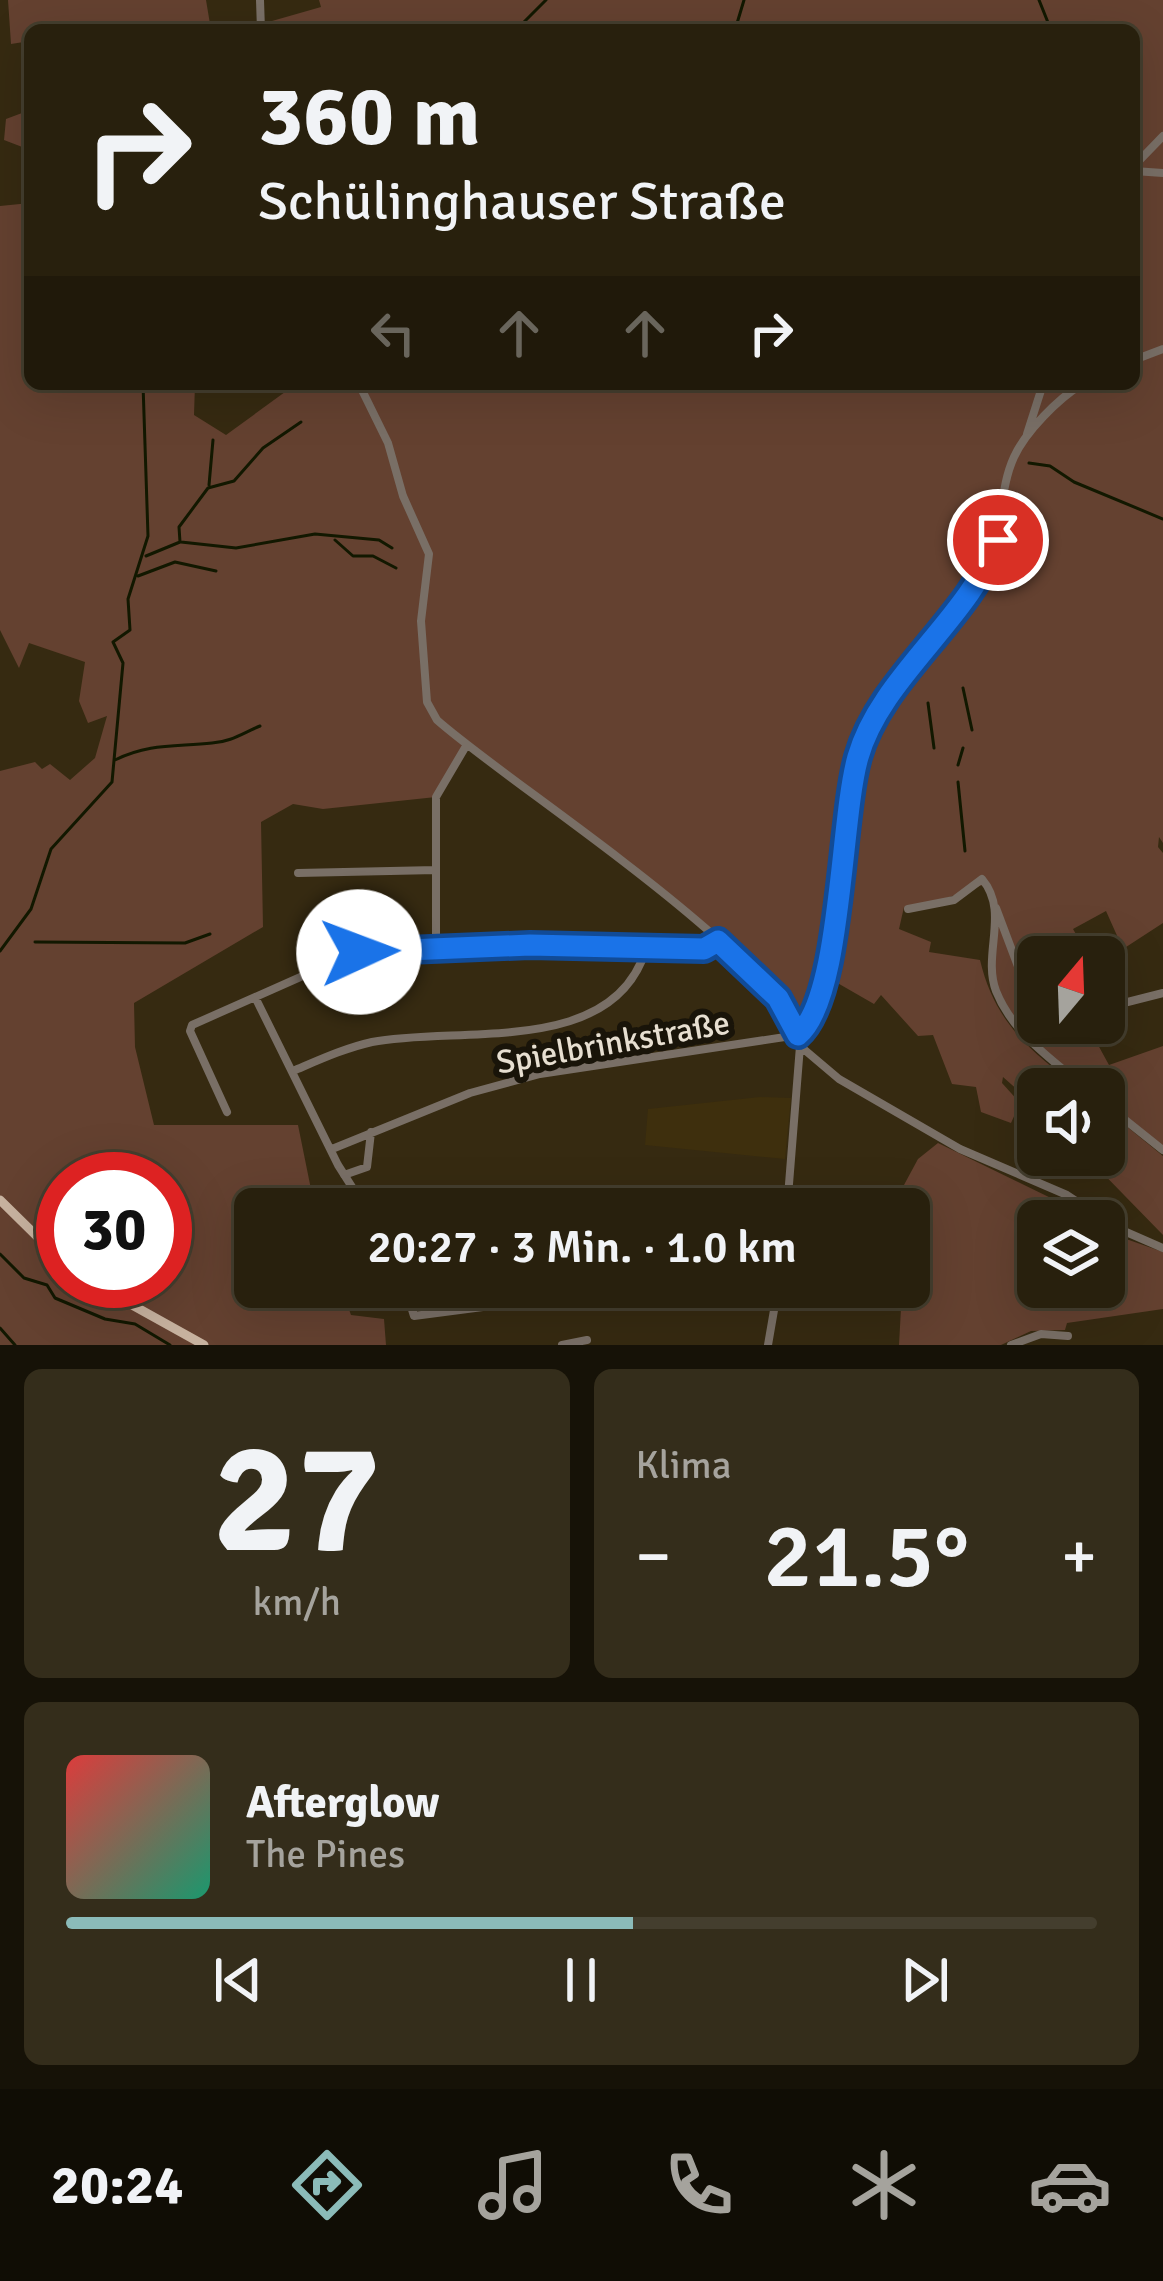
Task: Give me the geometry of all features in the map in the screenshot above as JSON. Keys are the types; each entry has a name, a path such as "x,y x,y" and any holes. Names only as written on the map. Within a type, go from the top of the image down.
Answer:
{"main road":[{"path":"0,1200 36,1235"},
{"path":"138,1308 204,1345"}],"street":[{"path":"1140,162 1163,136"},
{"path":"362,390 388,443 403,496 429,554 421,602 428,702 437,720 751,968 794,1023 800,1046 789,1188"},
{"path":"1025,441 1040,390"},
{"path":"798,1035 808,1026 824,987 858,755 877,719 984,572 998,540 1014,457 1076,390"},
{"path":"436,949 438,788 466,746"},
{"path":"298,873 436,870"},
{"path":"908,908 954,900 982,879 1017,963"},
{"path":"996,905 994,987 1022,1034 1062,1068"},
{"path":"227,1112 190,1028 342,956 436,949 704,949 718,941"},
{"path":"293,1071 372,1042 577,1020 625,986 646,949"},
{"path":"1125,1003 1163,993"},
{"path":"255,997 344,1175 356,1188"},
{"name":"Spielbrinkstraße","path":"332,1149 470,1093 540,1073 798,1035"},
{"path":"800,1046 839,1078 960,1149 1067,1196 1117,1228 1163,1248"},
{"path":"1125,1120 1163,1150"},
{"path":"344,1175 367,1167 371,1131"},
{"path":"412,1308 414,1316 476,1308"},
{"path":"768,1345 774,1308"},
{"path":"1011,1345 1041,1334 1068,1336"},
{"path":"562,1345 587,1340"}],"shaded area":[{"path":"8,0 206,0 210,24 24,24 24,42 11,44"},
{"path":"319,0 1163,0 1163,843 1159,837 1158,847 1163,853 1163,923 1125,948 1125,936 1117,936 1106,911 1073,929 1077,936 1017,936 1017,1024 995,985 998,920 988,883 933,903 904,907 899,929 931,942 929,952 980,960 995,1001 1017,1034 1017,1044 1027,1044 1053,1068 1017,1068 1017,1089 1003,1077 1002,1083 1017,1100 1011,1123 981,1112 976,1087 952,1084 933,1035 918,1036 881,995 874,1004 834,981 825,1008 814,1020 801,1021 747,958 466,747 436,797 323,809 293,804 261,822 263,927 134,1003 135,1047 154,1125 298,1125 311,1188 234,1188 234,1308 348,1308 351,1315 384,1319 386,1345 0,1345 0,771 35,762 42,769 50,764 70,780 95,758 107,716 88,723 79,701 85,662 29,643 19,668 0,630 0,206 24,204 24,390 195,390 194,415 226,435 288,390 1140,390 1140,24 265,24 321,7"},
{"path":"24,112 24,148 4,140 6,119"},
{"path":"1036,1044 1098,1044 1109,1065 1163,1046 1163,1146 1125,1117 1125,1068 1065,1068"},
{"path":"791,1098 785,1159 645,1145 648,1109"},
{"path":"1125,1125 1163,1156 1163,1235 1105,1176 1125,1176"},
{"path":"938,1143 1055,1200 1017,1200 1017,1308 1125,1308 1125,1239 1163,1252 1163,1309 1067,1323 1065,1330 1031,1331 1001,1345 899,1345 901,1308 930,1308 930,1188 902,1188 918,1159"}],"waterway":[{"path":"522,24 546,0"},
{"path":"737,24 744,0"},
{"path":"1039,0 1049,24"},
{"path":"0,951 31,909 51,849 112,782 123,663 113,642 130,630 128,599 148,536 143,390"},
{"path":"146,556 180,542 179,527 208,488 234,481 263,448 301,422"},
{"path":"209,485 213,440"},
{"path":"1029,463 1050,466 1074,482 1163,519"},
{"path":"181,542 236,548 315,534 379,540 392,548"},
{"path":"335,540 353,556 373,556 396,568"},
{"path":"138,576 175,562 216,571"},
{"path":"963,688 972,730"},
{"path":"928,703 934,748"},
{"path":"115,760 152,748 225,741 260,726"},
{"path":"958,765 963,748"},
{"path":"958,782 965,851"},
{"path":"35,942 185,943 210,934"},
{"path":"0,1254 24,1278 47,1285 55,1298 105,1319 135,1324 170,1345"},
{"path":"0,1328 15,1345"}],"route":[{"path":"359,952 530,945 704,949 718,941 778,998 798,1035 808,1026 824,987 853,778 865,737 984,572 998,540"}]}
